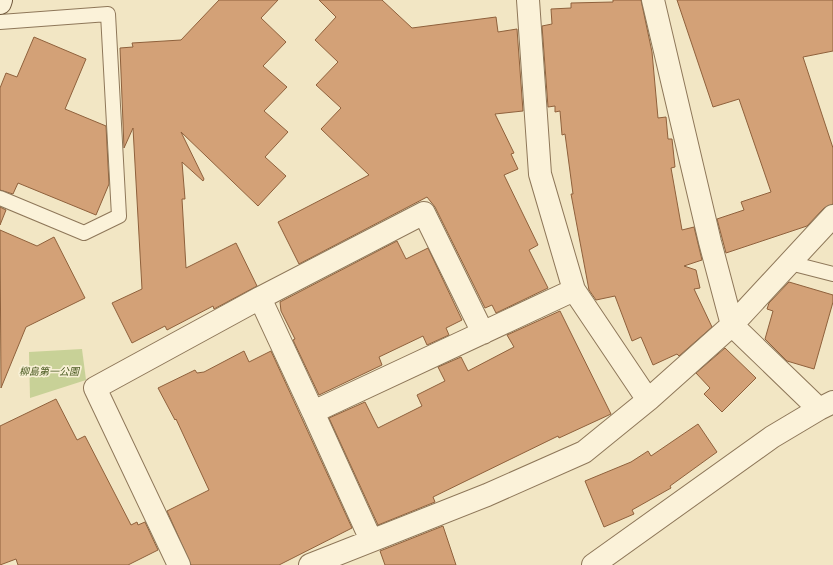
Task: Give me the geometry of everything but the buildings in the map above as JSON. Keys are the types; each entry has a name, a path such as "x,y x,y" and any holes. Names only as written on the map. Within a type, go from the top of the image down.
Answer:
{"street":[{"path":"528,0 540,174 574,290 648,400"},
{"path":"593,565 772,437 826,406 732,325 710,242 653,0"},
{"path":"179,565 94,388 260,298 424,213 483,333"},
{"path":"310,565 487,495 584,452 648,400 732,325 833,216"},
{"path":"313,412 574,290"},
{"path":"260,298 371,540"}],"lane":[{"path":"0,22 108,14 119,216 84,233 0,198"},
{"path":"790,263 833,274"}],"green space":[{"name":"柳島第一公園","path":"82,349 86,380 30,398 29,352"}]}
